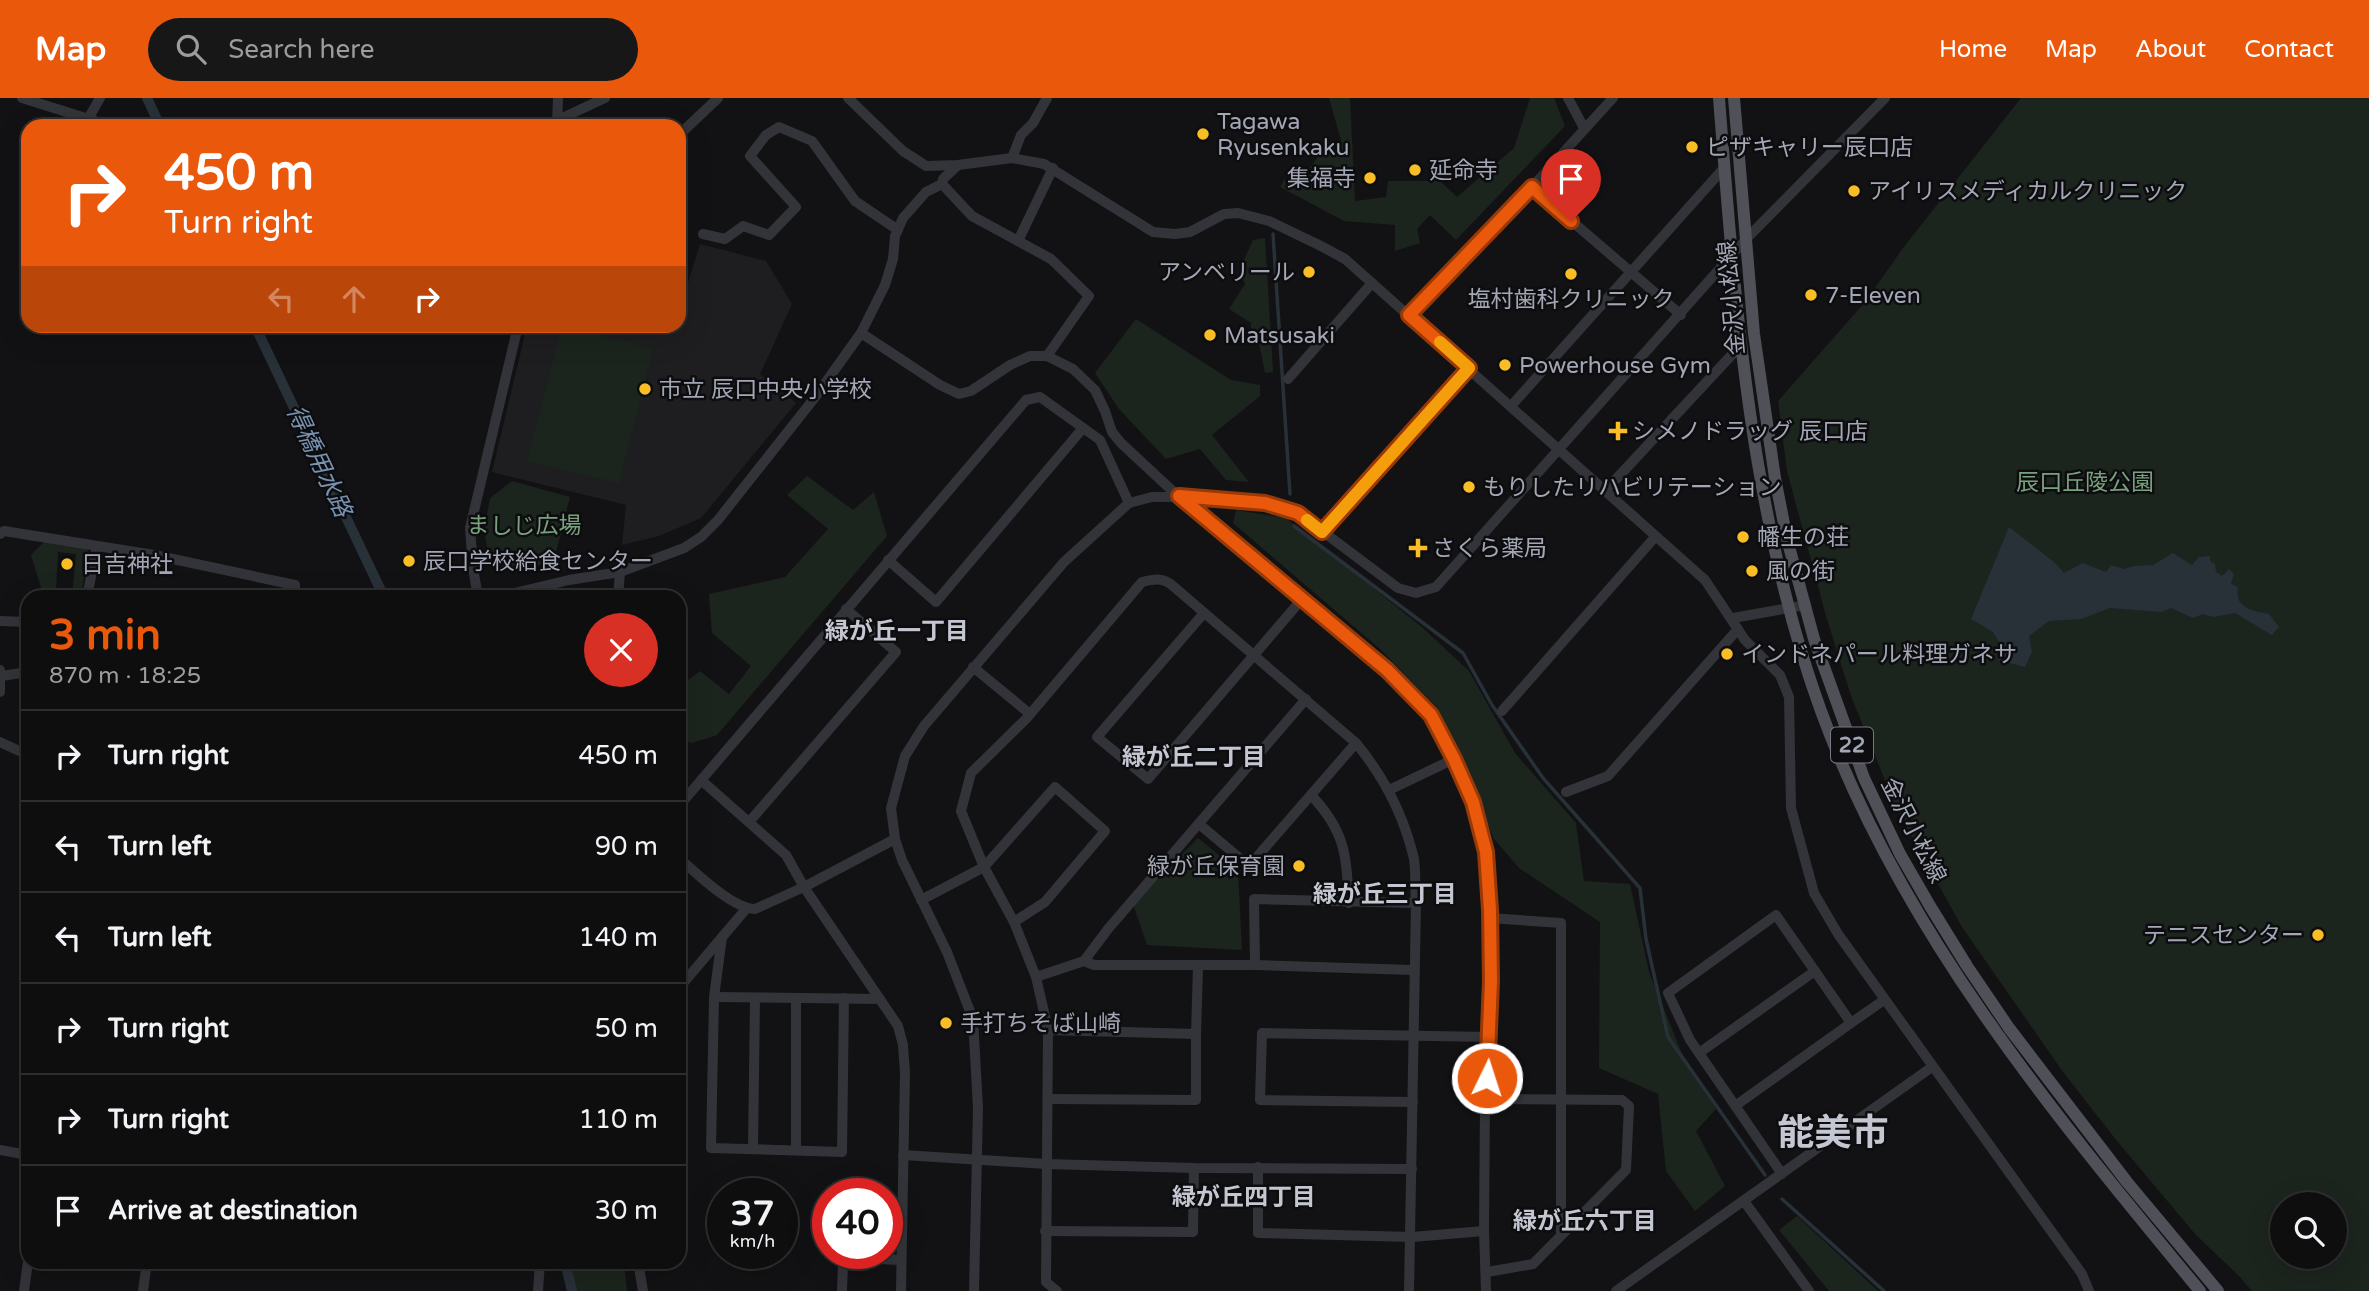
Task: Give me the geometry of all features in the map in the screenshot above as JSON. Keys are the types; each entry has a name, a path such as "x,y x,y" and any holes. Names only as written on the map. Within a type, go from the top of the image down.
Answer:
{"main road":[{"name":"金沢小松線","path":"1719,98 1743,374 1778,564 1789,608 1827,726 1860,802 1922,918 1994,1031 2103,1173 2199,1291"},
{"name":"金沢小松線","path":"1734,98 1762,395 1787,540 1818,650 1864,778 1900,854 1995,1007 2067,1106 2218,1291"}],"street":[{"path":"22,98 88,119 100,98"},
{"path":"557,119 558,98"},
{"path":"565,119 605,98"},
{"path":"686,128 718,98"},
{"path":"1012,158 1021,135 1033,123 1047,98"},
{"path":"1568,98 1584,128"},
{"path":"1409,315 1613,98"},
{"path":"974,1291 978,1108 973,1019 947,952 902,860 895,839 891,808 905,756 924,726 1064,562 1129,503 1152,497 1179,496 1265,503 1298,513 1398,588 1416,593 1436,587 1748,237 1885,98"},
{"path":"851,99 903,151 926,166 1012,158 1044,164 1153,232 1190,232 1224,214 1238,213 1269,221 1345,259 1705,580 1735,624 1780,675 1789,697 1791,808 1814,893 1838,934 1884,1000 2082,1274 2089,1291"},
{"path":"703,234 726,239 743,226 769,235 796,207 750,156 766,135 779,127 812,141 855,201 898,230"},
{"path":"527,590 620,572 684,548 701,537 718,520 816,396 861,333 885,285 898,230 914,204 926,192 942,184 943,179 958,165"},
{"path":"1018,241 1053,168"},
{"path":"1511,406 1724,168"},
{"path":"942,184 972,216 1051,259 1089,296 1047,356"},
{"path":"1532,187 1681,315"},
{"path":"1288,379 1372,283"},
{"path":"477,590 470,528 516,333"},
{"path":"861,333 940,385 959,394 971,391 1010,365 1030,356 1047,356 1061,362 1095,390 1112,432 1179,496 1387,670 1431,715 1473,802 1486,852 1490,918 1490,1037 1485,1099 1486,1291"},
{"path":"1605,491 1740,346"},
{"path":"1322,532 1469,368"},
{"path":"686,798 1026,400 1040,397 1100,440 1129,503"},
{"path":"888,560 936,602 1083,428"},
{"path":"0,534 4,531 97,546 295,585 295,590"},
{"path":"1502,711 1655,537"},
{"path":"88,590 97,546"},
{"path":"619,590 620,572"},
{"path":"1057,1291 1046,1282 1048,1030 1036,976 1014,922 984,867 961,811 971,773 1030,714 1142,582 1156,579 1168,581 1356,743 1375,765 1404,824 1414,862 1416,903 1409,1291"},
{"path":"1204,613 1097,737 1148,779 1302,599"},
{"path":"1566,792 1608,776 1735,624 1806,605"},
{"path":"750,821 896,652 846,609"},
{"path":"0,621 21,622"},
{"path":"973,667 1030,714"},
{"path":"0,670 0,692"},
{"path":"1,676 21,673"},
{"path":"1036,976 1084,961 1108,929 1306,699"},
{"path":"0,742 21,752"},
{"path":"1199,824 1250,866 1356,743"},
{"path":"1389,790 1454,759"},
{"path":"701,780 786,855 804,887 898,1026 903,1045 905,1073 903,1178"},
{"path":"921,900 984,867 1055,787 1105,831 1045,902 1014,922"},
{"path":"1311,795 1330,815 1346,854 1349,903"},
{"path":"686,864 746,909 755,909 804,887 895,839"},
{"path":"1255,965 1254,899 1416,903"},
{"path":"686,980 746,909"},
{"path":"1782,1174 1690,1040 1668,993 1776,915 1851,1023"},
{"path":"1490,918 1561,923 1561,1233"},
{"path":"722,937 714,997 711,1147 842,1152 844,998"},
{"path":"1084,961 1094,965 1255,965 1413,970"},
{"path":"1049,1099 1196,1100 1198,966"},
{"path":"1699,1053 1815,971"},
{"path":"714,997 880,999"},
{"path":"753,1149 755,998"},
{"path":"796,998 796,1150"},
{"path":"1735,1105 1884,1000"},
{"path":"1048,1030 1196,1034"},
{"path":"1413,1102 1259,1100 1262,1033 1490,1037"},
{"path":"1616,1291 1932,1067"},
{"path":"1485,1099 1622,1100 1629,1106 1626,1170 1533,1264 1487,1272"},
{"path":"0,1150 21,1154"},
{"path":"903,1155 1046,1164 1412,1169"},
{"path":"1258,1167 1258,1233 1412,1237 1484,1231"},
{"path":"1045,1231 1193,1232 1194,1168"},
{"path":"1744,1201 1809,1291"},
{"path":"24,1291 27,1269"},
{"path":"143,1291 145,1269"},
{"path":"538,1291 540,1269"},
{"path":"639,1269 643,1291"},
{"path":"842,1291 844,1269"},
{"path":"901,1269 901,1291"}],"shaded area":[{"name":"市立 辰口中央小学校","path":"700,244 766,261 792,304 760,374 796,403 701,518 659,536 622,545 626,505 492,472 525,333 686,333 687,286"},
{"path":"2009,527 2064,573 2083,563 2106,572 2111,565 2124,569 2153,565 2173,553 2192,565 2199,557 2210,556 2216,572 2222,576 2229,569 2234,574 2231,584 2238,587 2237,594 2242,604 2251,610 2269,614 2279,627 2272,635 2235,613 2213,617 2203,614 2193,618 2171,608 2161,612 2110,608 2081,619 2049,621 2029,636 2032,652 2025,667 1998,660 2001,645 1993,632 1971,619"}],"green space":[{"path":"1329,98 1350,98 1355,201 1386,197 1388,181 1440,181 1457,197 1514,148 1530,98 1554,98 1565,126 1456,240 1430,215 1417,229 1420,243 1395,251 1395,225 1344,221 1280,187 1284,180 1307,172 1324,148 1342,144"},
{"name":"辰口丘陵公園","path":"2021,98 2369,98 2369,1291 2252,1291 2196,1235 2063,1072 1962,927 1897,810 1851,696 1826,616 1787,471 1778,401 1865,302 1903,248"},
{"path":"1265,238 1273,372 1265,373 1257,333 1251,331 1251,323 1229,309 1245,284 1239,271 1253,240"},
{"path":"1136,319 1231,380 1260,385 1260,396 1212,435 1249,482 1226,480 1200,449 1166,459 1119,409 1095,373"},
{"path":"560,333 591,333 653,348 619,483 527,461"},
{"path":"807,476 853,510 874,492 887,536 717,735 692,743 686,741 686,682 700,671 729,694 751,666 712,633 709,594 785,577 828,529 787,495"},
{"name":"ましじ広場","path":"512,481 570,497 553,564 491,568 484,530 490,498"},
{"path":"1236,510 1286,518 1423,628 1469,671 1515,753 1576,823 1584,881 1630,884 1649,972 1685,1061 1716,1109 1696,1131 1725,1186 1695,1211 1666,1171 1658,1094 1599,1068 1600,922 1519,868 1494,839 1439,710 1380,649 1233,523"},
{"path":"43,543 88,548 82,590 73,590 76,554 58,552 56,589 42,590 31,555"},
{"path":"1198,838 1238,871 1242,950 1147,945 1133,904"},
{"path":"1797,1216 1878,1291 1829,1291 1779,1230"},
{"path":"569,1269 625,1269 627,1291 575,1291"}],"waterway":[{"name":"得橋用水路","path":"147,98 157,119"},
{"path":"1273,234 1290,494"},
{"name":"得橋用水路","path":"258,333 381,590"},
{"path":"1294,526 1463,653 1492,705 1543,778 1640,888 1646,939 1668,1037 1765,1175"},
{"path":"1782,1199 1884,1291"},
{"name":"得橋用水路","path":"567,1269 572,1291"}],"slow traffic":[{"path":"1307,520 1322,532 1469,368 1440,342"}],"place":[{"name":"Tagawa Ryusenkaku","path":"1203,134"},
{"name":"ピザキャリー辰口店","path":"1692,147"},
{"name":"延命寺","path":"1415,170"},
{"name":"集福寺","path":"1370,178"},
{"name":"アイリスメディカルクリニック","path":"1854,191"},
{"name":"アンベリール","path":"1309,272"},
{"name":"塩村歯科クリニック","path":"1571,274"},
{"name":"7-Eleven","path":"1811,295"},
{"name":"Matsusaki","path":"1210,335"},
{"name":"Powerhouse Gym","path":"1505,365"},
{"name":"市立 辰口中央小学校","path":"645,389"},
{"name":"シメノドラッグ 辰口店","path":"1618,431"},
{"name":"もりしたリハビリテーション","path":"1469,487"},
{"name":"幡生の荘","path":"1743,537"},
{"name":"さくら薬局","path":"1418,548"},
{"name":"辰口学校給食センター","path":"409,561"},
{"name":"日吉神社","path":"67,564"},
{"name":"風の街","path":"1752,571"},
{"name":"インドネパール料理ガネサ","path":"1727,654"},
{"name":"緑が丘保育園","path":"1299,866"},
{"name":"テニスセンター","path":"2318,935"},
{"name":"手打ちそば山崎","path":"946,1023"}],"district":[{"name":"緑が丘一丁目","path":"897,631"},
{"name":"緑が丘二丁目","path":"1194,757"},
{"name":"緑が丘三丁目","path":"1385,894"},
{"name":"能美市","path":"1833,1132"},
{"name":"緑が丘四丁目","path":"1244,1197"},
{"name":"緑が丘六丁目","path":"1585,1221"}],"route":[{"path":"1487,1078 1491,981 1486,852 1473,802 1431,715 1387,670 1179,496 1265,503 1298,513 1322,532 1469,368 1409,315 1532,187 1571,221"}]}
